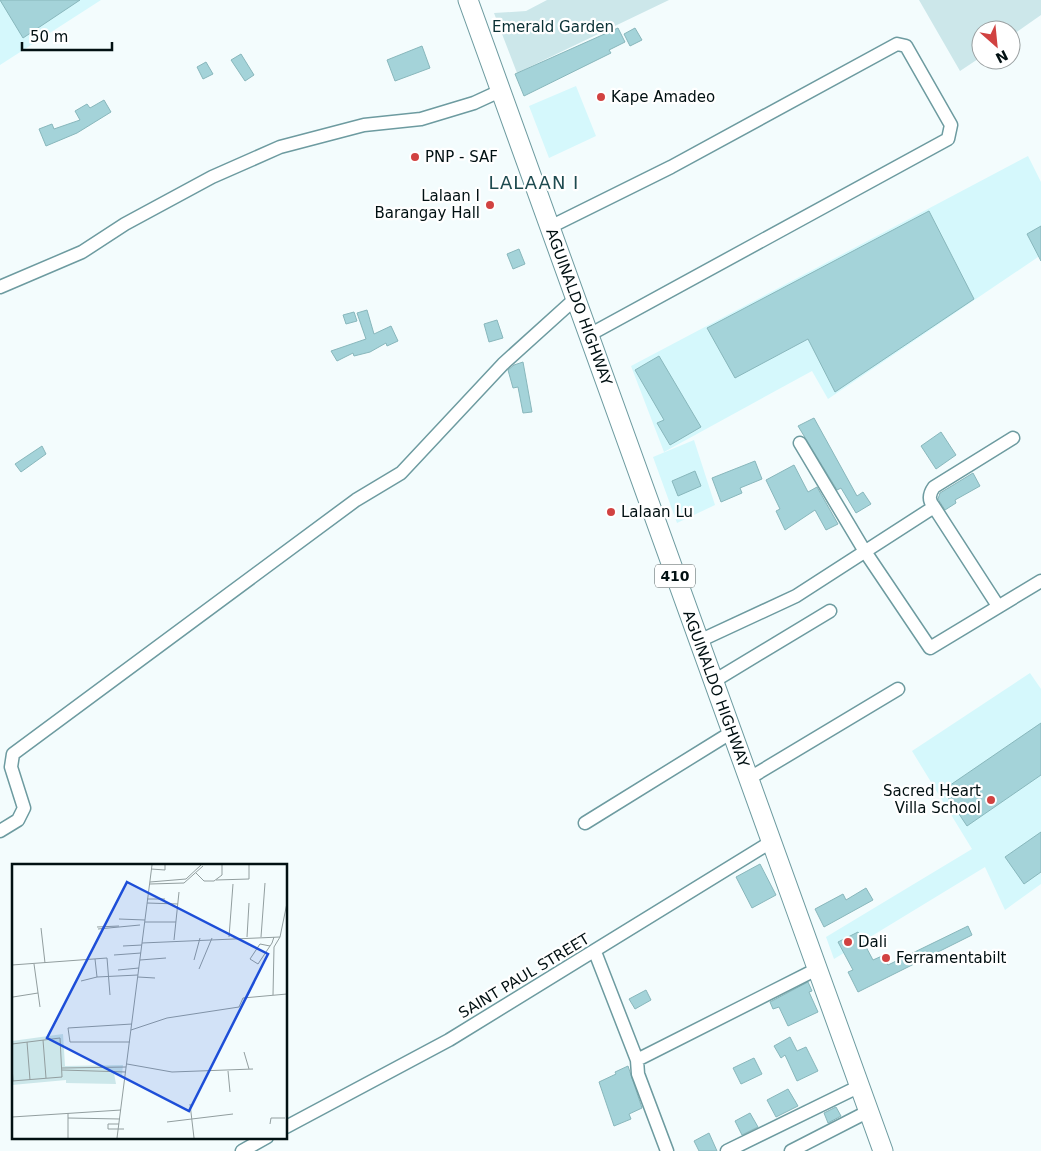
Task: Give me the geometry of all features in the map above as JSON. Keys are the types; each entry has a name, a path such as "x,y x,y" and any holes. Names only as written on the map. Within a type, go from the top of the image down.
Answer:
{"main road":[{"name":"AGUINALDO HIGHWAY","path":"468,0 883,1151"}],"street":[{"path":"550,227 671,167 897,44 906,46 951,125 948,139 589,335"},
{"path":"0,287 82,252 125,224 212,177 280,146 364,125 421,119 474,103 500,91"},
{"path":"0,831 18,820 24,808 11,767 13,754 356,500 401,473 503,364 576,298"},
{"path":"998,606 930,503 929,496 934,487 1013,438"},
{"path":"800,443 864,550 930,648 1041,582"},
{"path":"699,641 796,596 864,550 934,507"},
{"path":"714,681 830,611"},
{"path":"748,779 898,690"},
{"path":"585,824 732,732"},
{"name":"SAINT PAUL STREET","path":"288,1126 449,1040 595,952 771,842"},
{"path":"595,952 637,1060 638,1074 668,1151"},
{"path":"637,1060 817,969"},
{"path":"727,1151 860,1086"},
{"path":"791,1151 869,1111"},
{"path":"242,1151 265,1138"}],"shaded area":[{"path":"0,0 101,0 0,65"},
{"path":"576,86 596,136 549,158 529,106"},
{"path":"1028,156 1041,182 1041,255 828,399 812,371 664,452 631,366"},
{"path":"694,440 715,505 677,523 653,457"},
{"name":"Sacred Heart Villa School","path":"1030,673 1041,689 1041,884 1005,910 985,867 834,959 826,937 972,849 912,751"}],"green space":[{"name":"Emerald Garden","path":"547,0 669,0 517,73 494,13 526,11"},
{"path":"919,0 1041,0 1041,15 1021,29 1021,20 971,20 971,64 960,71"}],"building":[{"path":"0,0 80,0 23,38"},
{"path":"618,28 625,42 609,50 611,53 524,96 515,74"},
{"path":"635,28 642,40 630,46 624,34"},
{"path":"422,46 430,68 395,81 387,60"},
{"path":"241,54 254,75 245,81 231,60"},
{"path":"206,62 213,74 203,79 197,67"},
{"path":"104,100 111,112 77,133 46,146 39,129 52,124 54,129 80,120 75,111 87,104 90,108"},
{"path":"929,211 974,299 835,392 808,339 735,378 707,328"},
{"path":"1041,226 1041,261 1027,234"},
{"path":"519,249 525,264 513,269 507,254"},
{"path":"367,310 374,334 391,326 398,341 387,346 386,343 370,352 354,356 353,353 337,361 331,351 366,339 357,313"},
{"path":"354,312 357,321 346,324 343,315"},
{"path":"497,320 503,338 489,342 484,324"},
{"path":"659,356 701,427 670,445 657,423 664,420 635,370"},
{"path":"523,362 532,412 523,413 518,387 513,388 508,370 514,365"},
{"path":"814,418 857,496 863,492 871,504 856,513 841,488 837,490 798,426"},
{"path":"941,432 956,455 936,469 921,446"},
{"path":"42,446 46,454 21,472 15,464"},
{"path":"755,461 762,479 740,488 742,493 721,502 712,478"},
{"path":"794,465 808,492 817,487 838,524 826,530 815,510 785,530 776,511 780,509 766,480"},
{"path":"695,471 701,486 678,496 672,481"},
{"path":"973,473 980,486 955,500 956,503 945,510 938,499 940,493"},
{"path":"1041,723 1041,775 967,826 943,790"},
{"path":"1041,832 1041,872 1024,884 1005,857"},
{"path":"760,864 776,895 752,908 736,877"},
{"path":"866,888 873,900 824,927 815,909 843,894 846,900"},
{"path":"968,926 972,935 858,992 848,972 853,970 838,942 858,932 873,960 882,956 888,965"},
{"path":"808,982 812,991 809,992 818,1012 788,1026 779,1007 773,1009 770,1002"},
{"path":"646,990 651,1000 635,1009 629,999"},
{"path":"790,1037 797,1051 806,1047 818,1071 797,1081 785,1055 781,1058 774,1046"},
{"path":"754,1058 762,1074 741,1084 733,1068"},
{"path":"628,1066 642,1108 629,1114 631,1119 614,1126 599,1082"},
{"path":"788,1089 798,1106 776,1117 767,1100"},
{"path":"836,1107 841,1116 828,1123 824,1113"},
{"path":"750,1113 758,1127 742,1135 735,1121"},
{"path":"709,1133 717,1151 699,1151 694,1141"}],"place":[{"name":"Kape Amadeo","path":"601,97"},
{"name":"PNP - SAF","path":"415,157"},
{"name":"Lalaan I Barangay Hall","path":"490,205"},
{"name":"Lalaan Lu","path":"611,512"},
{"name":"Sacred Heart Villa School","path":"991,800"},
{"name":"Dali","path":"848,942"},
{"name":"Ferramentabilt","path":"886,958"}],"district":[{"name":"LALAAN I","path":"534,183"}]}
